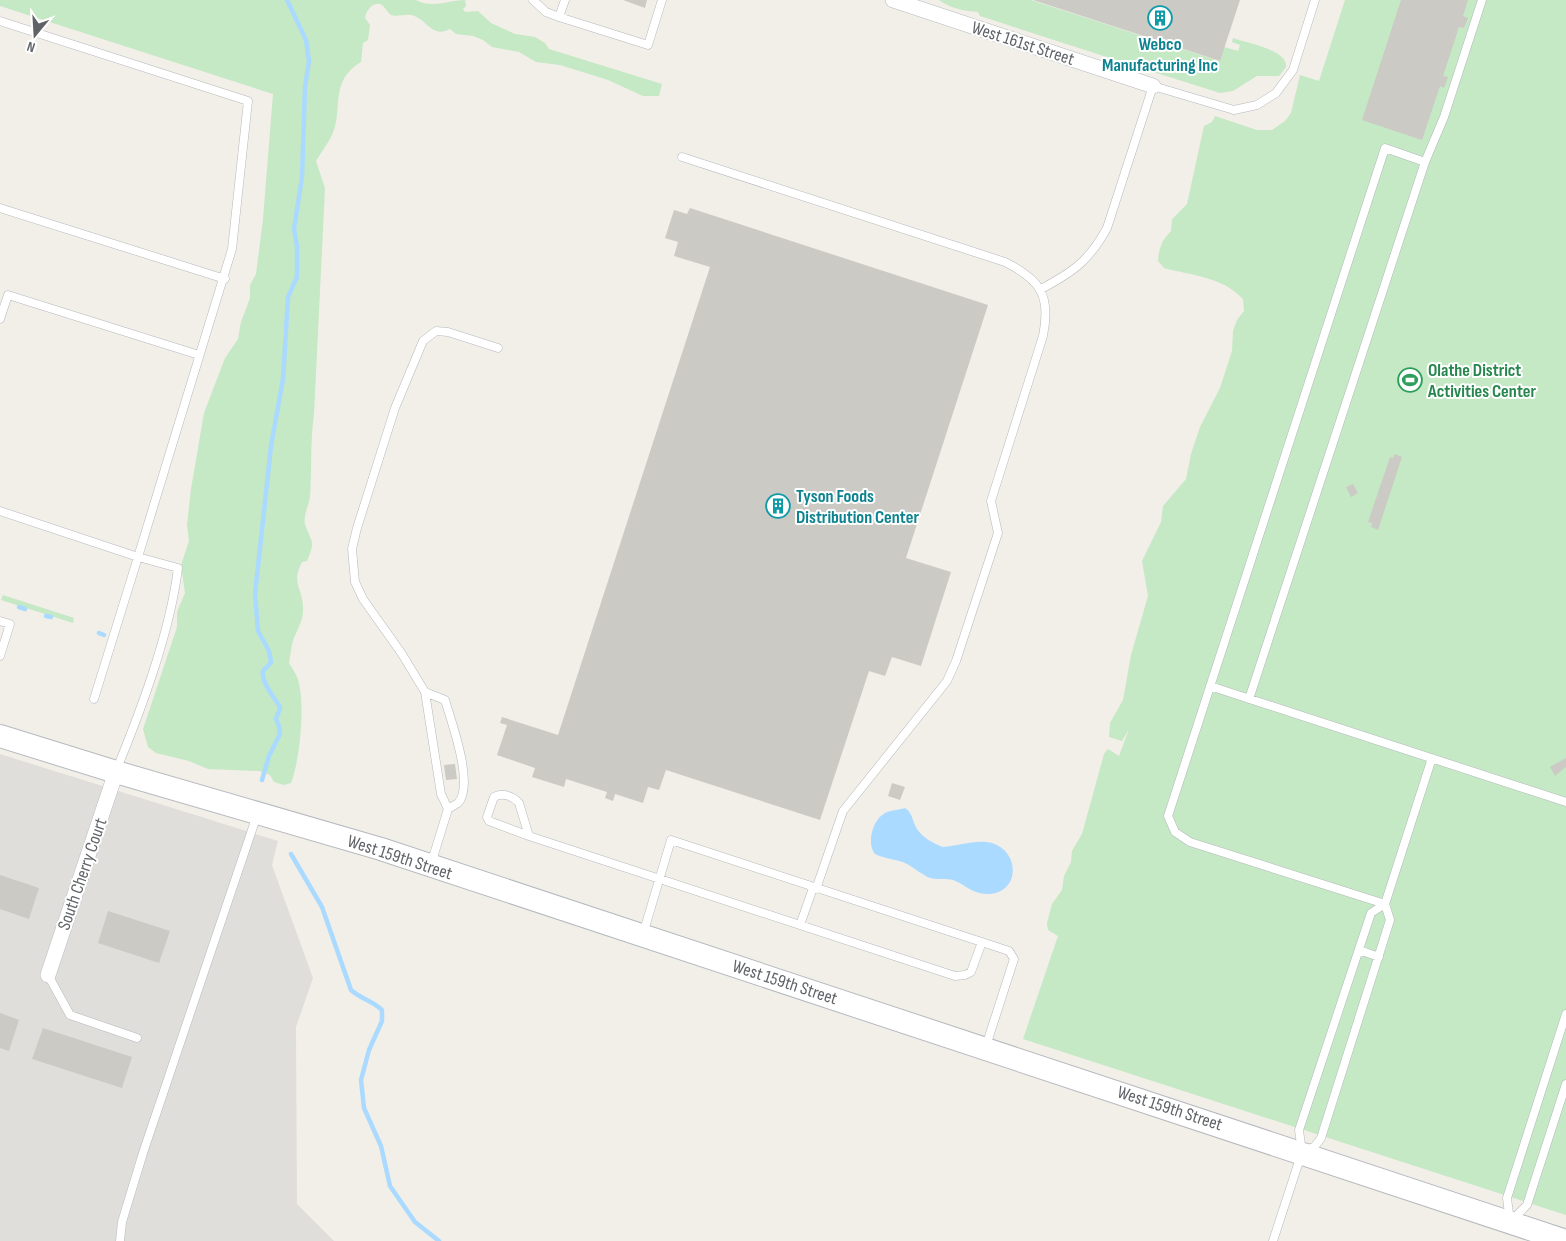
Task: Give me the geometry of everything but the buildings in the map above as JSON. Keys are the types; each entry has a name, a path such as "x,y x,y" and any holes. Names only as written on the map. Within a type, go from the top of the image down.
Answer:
{"street":[{"name":"West 161st Street","path":"893,0 921,4 1153,86"},
{"name":"West 159th Street","path":"0,736 116,772 258,812 431,866 1302,1152 1566,1241"},
{"name":"South Cherry Court","path":"48,975 116,772"}],"lane":[{"path":"532,0 546,12 648,45 662,0"},
{"path":"559,17 565,0"},
{"path":"1041,289 1073,272 1098,246 1107,228 1153,86 1234,110 1257,105 1276,93 1293,70 1316,0"},
{"path":"1249,699 1425,162 1444,117 1482,0"},
{"path":"0,21 248,101 232,249 225,279 199,355 94,699"},
{"path":"1385,904 1190,842 1174,832 1168,816 1385,148 1425,162"},
{"path":"682,157 1005,262 1025,272 1041,289 1046,302 1043,336 991,501 998,533 956,661 947,681 843,811 800,925"},
{"path":"0,208 225,279"},
{"path":"0,320 8,295 199,355"},
{"path":"431,866 448,809 441,794 424,692 402,654 363,599 355,582 352,549 396,408 423,341 436,331 448,332 498,348"},
{"path":"0,511 138,557 178,568 175,589 160,646 116,772"},
{"path":"0,621 10,624 0,656"},
{"path":"1210,686 1566,802"},
{"path":"424,692 445,700 463,764 463,794 458,803 448,809"},
{"path":"1302,1152 1314,1146 1321,1138 1390,920 1385,904 1432,758"},
{"path":"529,836 519,803 515,799 501,794 494,797 487,817 488,821 529,836 955,976 972,972 982,942"},
{"path":"120,1241 122,1222 143,1153 258,812"},
{"path":"642,935 671,840 982,942 1009,951 1014,958 985,1048"},
{"path":"1273,1241 1302,1152 1299,1130 1371,913 1385,904"},
{"path":"1359,950 1379,957"},
{"path":"48,975 70,1014 137,1038"},
{"path":"1510,1222 1507,1198 1566,1014"},
{"path":"1510,1222 1527,1205 1566,1084"}],"shaded area":[{"path":"0,754 278,841 272,865 313,978 296,1027 297,1204 334,1241 0,1241"}],"green space":[{"path":"0,0 416,0 435,4 465,0 466,6 463,9 465,12 478,11 491,23 515,34 535,37 545,43 549,49 662,84 659,96 643,96 608,80 560,65 536,62 519,52 492,47 483,40 473,36 456,34 450,29 444,31 434,30 411,15 391,15 379,4 370,7 367,12 365,18 370,25 368,40 363,43 361,62 344,78 340,87 335,126 316,161 325,188 310,497 305,514 305,524 312,541 312,548 307,561 302,562 297,575 303,612 292,644 289,663 300,687 301,700 301,730 297,760 291,783 284,785 274,782 270,775 259,771 208,769 189,761 156,753 148,747 143,729 177,627 177,612 185,593 181,565 189,541 187,525 191,489 204,413 225,358 238,339 241,322 250,298 250,285 256,274 263,219 273,94 0,6"},
{"path":"939,0 1031,0 1219,61 1224,47 1238,51 1240,45 1232,42 1233,38 1274,52 1285,61 1286,67 1279,76 1257,76 1233,91 1220,93 1128,64 1126,60 1116,60 980,16 978,12 953,7"},
{"name":"Olathe District Activities Center","path":"1345,0 1566,0 1566,1215 1023,1039 1058,936 1048,930 1047,923 1052,904 1062,890 1064,876 1071,862 1072,851 1082,834 1104,754 1108,749 1119,756 1129,729 1122,741 1109,737 1110,723 1123,700 1131,655 1148,596 1142,561 1161,522 1163,506 1186,479 1191,454 1200,427 1220,388 1232,351 1233,331 1237,320 1244,311 1243,299 1234,291 1216,281 1164,268 1158,261 1160,248 1171,231 1172,219 1187,204 1204,126 1212,122 1215,116 1257,130 1272,130 1285,121 1291,113 1300,75 1319,81"},
{"path":"3,595 74,618 73,623 1,600"}],"water":[{"path":"905,808 910,812 919,832 928,840 940,846 986,842 1001,848 1008,855 1012,863 1013,872 1011,880 1006,887 998,892 978,893 953,880 930,878 907,864 875,854 872,849 871,838 877,820 885,813"}],"waterway":[{"path":"262,780 269,756 280,734 276,719 280,707 264,681 263,671 271,662 269,651 258,631 255,594 271,446 283,379 288,297 297,277 297,247 294,229 302,177 305,87 309,61 306,40 287,0"},
{"path":"19,607 25,609"},
{"path":"46,616 51,617"},
{"path":"99,633 104,635"},
{"path":"291,854 322,907 351,990 382,1010 382,1021 369,1050 361,1080 364,1108 381,1146 390,1186 415,1222 439,1241"}],"place":[{"name":"Webco Manufacturing Inc","path":"1160,18"},
{"name":"Olathe District Activities Center","path":"1410,380"},
{"name":"Tyson Foods Distribution Center","path":"778,506"}]}
